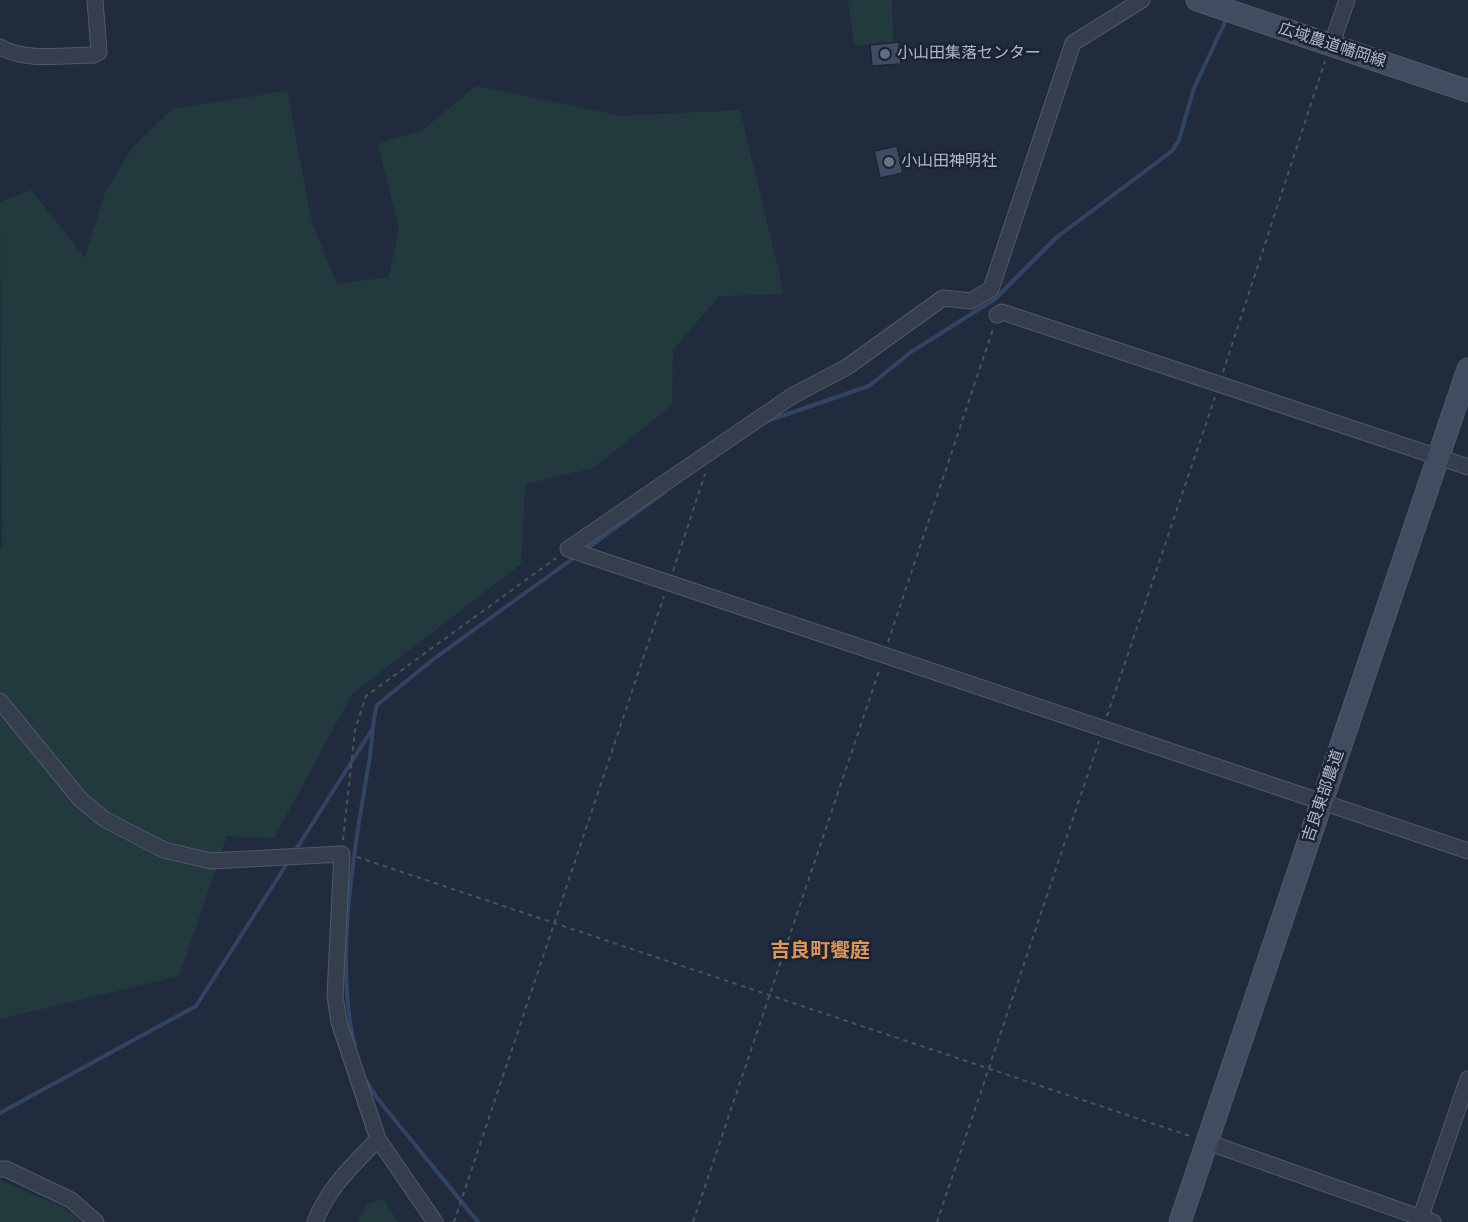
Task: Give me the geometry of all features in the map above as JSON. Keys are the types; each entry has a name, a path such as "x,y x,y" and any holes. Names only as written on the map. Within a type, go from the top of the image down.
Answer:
{"street":[{"path":"0,47 11,54 29,55 99,52 95,0"},
{"path":"568,549 792,396 847,367 944,298 971,301 991,288 1073,43 1142,0"},
{"path":"1331,46 1347,0"},
{"name":"広域農道幡岡線","path":"1215,6 1468,91"},
{"path":"998,315 1002,312 1220,382 1468,467"},
{"name":"吉良東部農道","path":"1180,1222 1468,369"},
{"path":"568,549 1468,851"},
{"path":"0,701 80,799 113,824 164,850 211,861 342,854 336,1004 352,1065 378,1139 435,1222"},
{"path":"1207,1142 1424,1221 1468,1079"},
{"path":"315,1222 319,1211 342,1177 378,1139"},
{"path":"0,1169 6,1169 71,1200 96,1222"}],"path":[{"path":"937,1222 1331,46"},
{"path":"693,1222 998,315"},
{"path":"453,1222 713,449"},
{"path":"568,549 366,696 355,730 342,854 358,857 554,922 1207,1142"}],"green space":[{"path":"848,0 892,0 893,43 854,45"},
{"path":"476,86 622,116 740,110 784,294 719,296 673,350 672,405 593,468 525,484 521,564 352,694 274,838 227,836 179,976 0,1019 0,547 2,546 0,202 31,190 85,258 105,193 132,148 172,109 287,91 312,223 337,284 389,277 399,229 378,144 423,130"},
{"path":"0,1180 64,1208 81,1222 0,1222"},
{"path":"383,1199 398,1222 358,1222 367,1204"}],"building":[{"name":"小山田集落センター","path":"899,42 901,64 872,66 870,45"},
{"name":"小山田神明社","path":"897,146 903,173 880,178 874,151"}],"waterway":[{"path":"767,421 869,386 911,352 995,299 1057,237 1172,151 1179,140 1194,88 1227,18"},
{"path":"584,551 665,492"},
{"path":"355,1046 346,979 348,905 377,705 435,658 575,557"},
{"path":"295,851 373,728"},
{"path":"0,1113 196,1006 288,862"},
{"path":"365,1079 377,1098 478,1222"}],"place":[{"name":"小山田集落センター","path":"885,54"},
{"name":"小山田神明社","path":"889,162"}],"district":[{"name":"吉良町饗庭","path":"820,952"}]}
